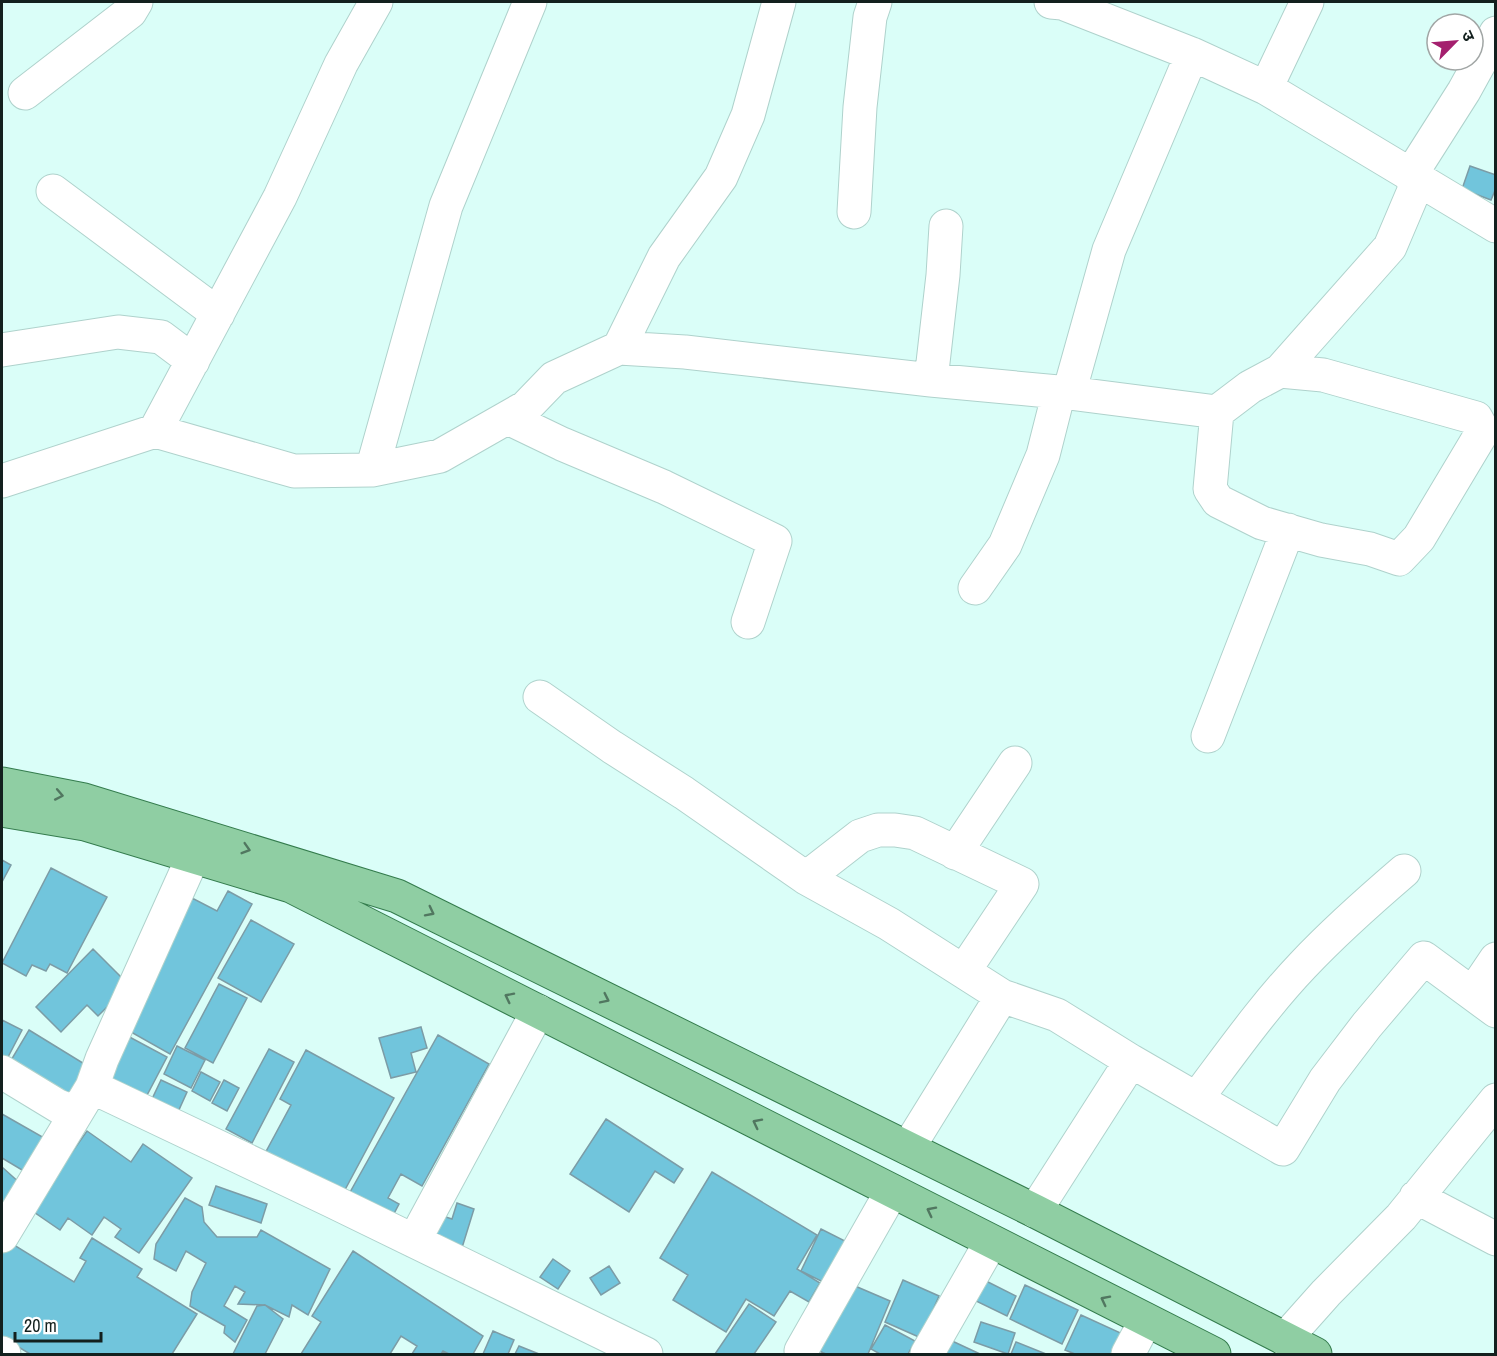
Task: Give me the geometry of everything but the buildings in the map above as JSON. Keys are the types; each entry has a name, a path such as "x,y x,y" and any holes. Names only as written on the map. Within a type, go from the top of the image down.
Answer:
{"main road":[{"path":"2,784 84,800 397,896 1035,1211 1315,1354"},
{"path":"2,810 85,824 291,886 1214,1354"}],"street":[{"path":"25,93 130,12 136,2"},
{"path":"155,431 280,197 341,64 376,2"},
{"path":"372,470 446,206 530,2"},
{"path":"619,348 664,257 721,177 748,116 779,2"},
{"path":"854,212 860,107 870,16 875,2"},
{"path":"1051,2 1062,3 1192,54 1266,88 1496,226"},
{"path":"1266,88 1306,2"},
{"path":"2,481 155,431 294,471 372,470 440,456 526,407 554,378 619,348 685,352 931,380 1064,392 1217,412 1250,387 1280,371 1390,247 1414,178 1496,33"},
{"path":"975,588 1005,545 1043,455 1109,250 1192,54"},
{"path":"53,191 218,314"},
{"path":"931,380 943,275 946,225"},
{"path":"2,350 118,332 161,337 193,361"},
{"path":"1217,412 1210,489 1218,501 1262,523 1321,540 1370,549 1399,559 1419,538 1483,431 1476,418 1323,375 1280,371"},
{"path":"508,418 562,444 664,487 775,541 748,622"},
{"path":"1208,736 1288,530"},
{"path":"540,697 806,878 889,924 1002,996 1057,1015 1131,1062 1283,1149 1325,1080 1367,1024 1424,958 1484,1002 1496,959"},
{"path":"955,853 1015,763"},
{"path":"806,878 860,836 878,830 896,830 915,833 1022,884 964,971"},
{"path":"2,1236 84,1100 193,857"},
{"path":"1197,1098 1266,1007 1303,965 1357,911 1404,871"},
{"path":"908,1148 1002,996"},
{"path":"414,1241 538,1011"},
{"path":"1035,1211 1131,1062"},
{"path":"2,1072 58,1106 84,1100 414,1241 646,1354"},
{"path":"1285,1339 1326,1293 1401,1217 1496,1100"},
{"path":"802,1353 892,1191"},
{"path":"1416,1197 1496,1239"},
{"path":"927,1354 991,1242"},
{"path":"1128,1354 1146,1320"}]}
